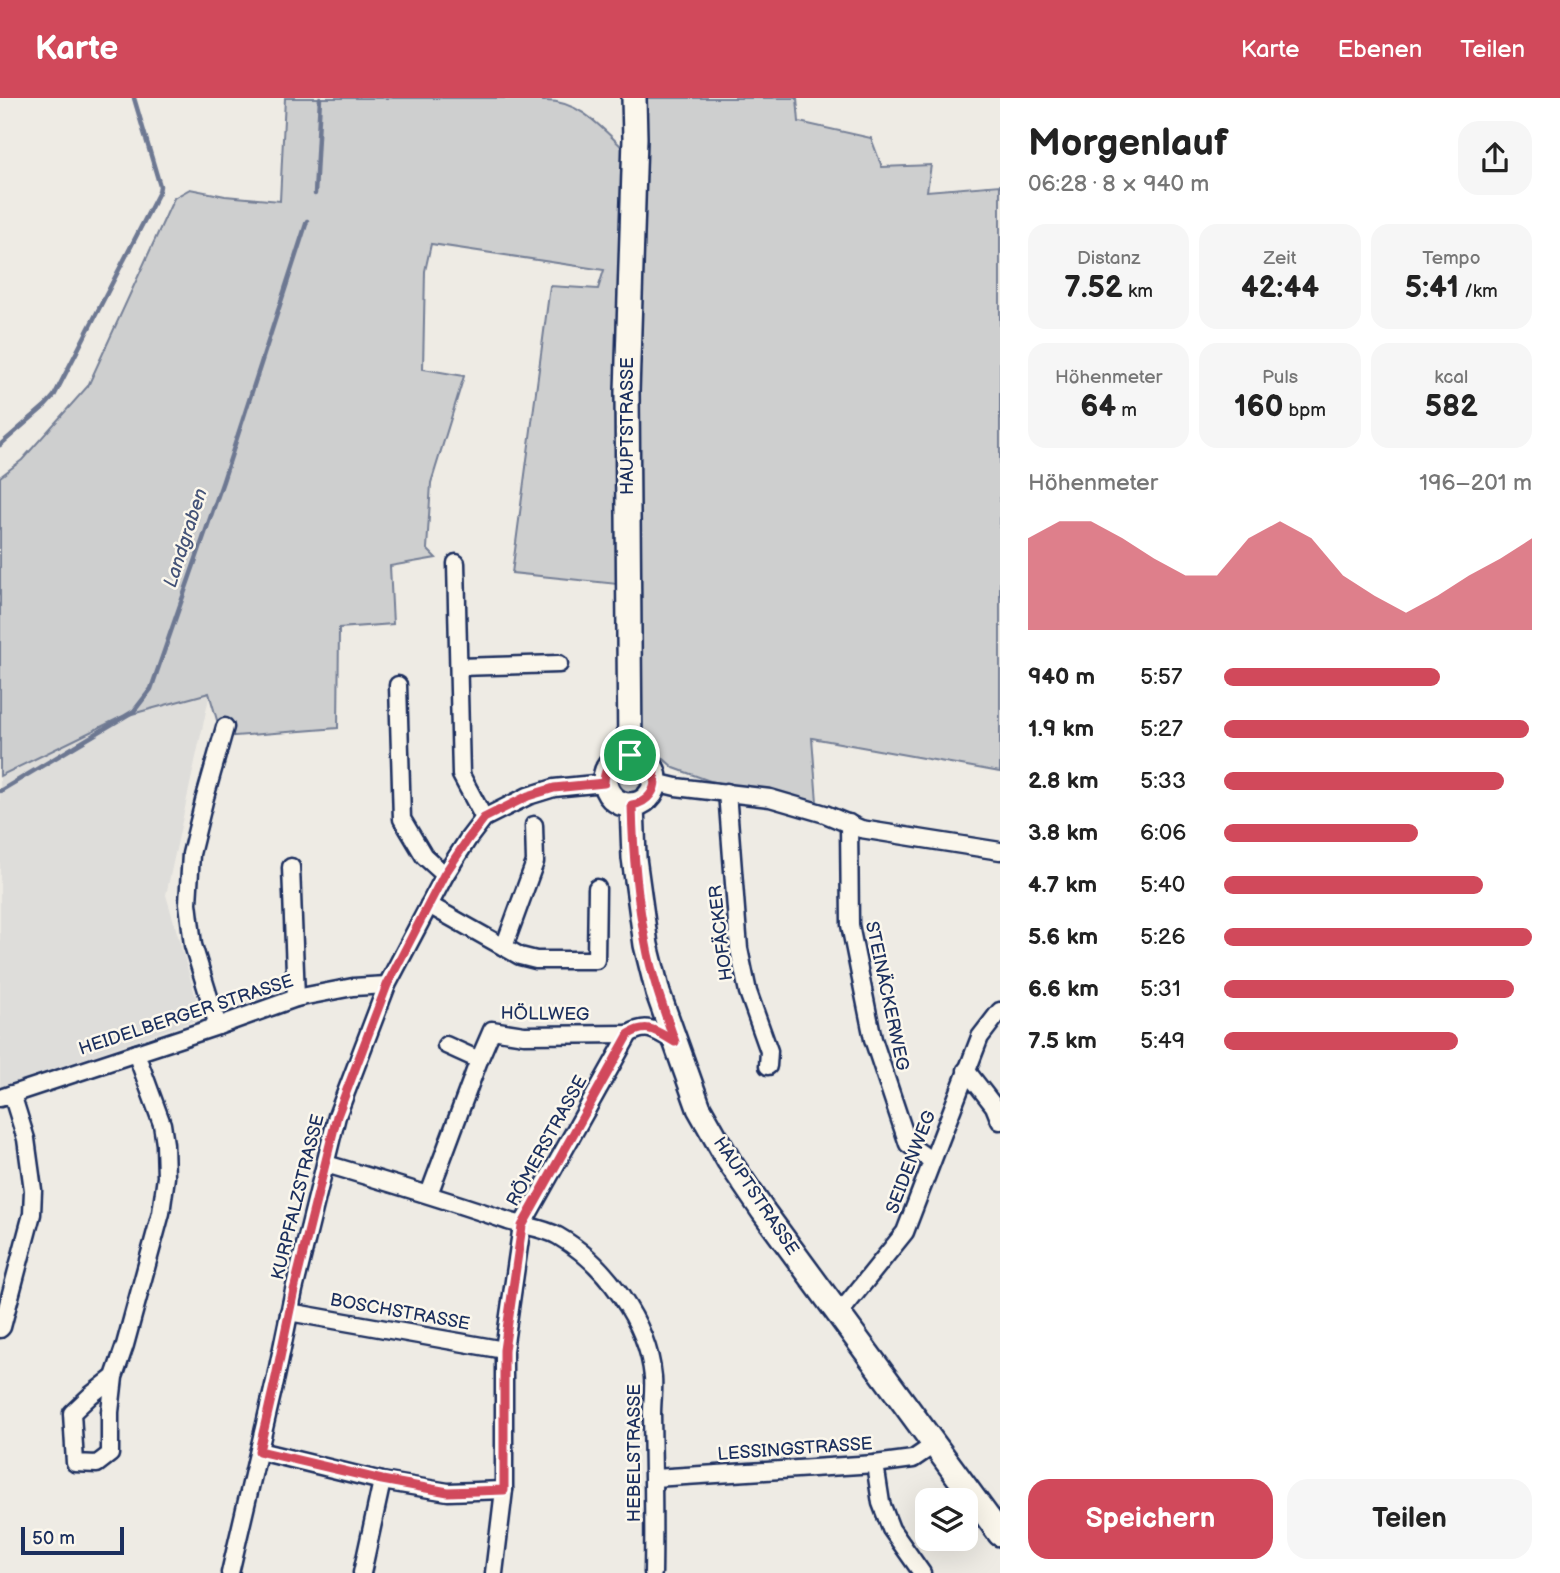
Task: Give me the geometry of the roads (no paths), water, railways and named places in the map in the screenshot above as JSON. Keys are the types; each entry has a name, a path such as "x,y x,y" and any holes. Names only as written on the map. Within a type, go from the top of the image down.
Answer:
{"main road":[{"name":"HAUPTSTRASSE","path":"630,755 626,392 634,98"},
{"path":"630,755 648,763 655,782 648,798 637,804 626,805 616,801 608,793 604,777 609,765 618,758 630,755"},
{"name":"HAUPTSTRASSE","path":"632,805 634,858 646,945 658,993 699,1108 729,1161 764,1211 1000,1534"}],"street":[{"path":"456,563 461,775 484,818"},
{"path":"459,667 559,664"},
{"path":"398,685 402,819 424,856 444,875"},
{"path":"218,1026 193,945 188,903 191,854 225,727"},
{"path":"655,782 769,798 795,804 861,829 1000,851"},
{"name":"KURPFALZSTRASSE","path":"230,1573 337,1116 387,985 444,875 484,818 528,796 554,788 604,783"},
{"name":"HOFÄCKER","path":"727,792 739,949 748,992 769,1051 768,1066"},
{"name":"STEINÄCKERWEG","path":"849,823 850,925 873,1039 908,1144 932,1161"},
{"path":"504,947 535,862 534,825"},
{"path":"291,867 296,998"},
{"path":"429,905 520,956 536,960 596,960 597,888"},
{"name":"HEIDELBERGER STRASSE","path":"6,1096 296,998 353,987 387,985"},
{"name":"SEIDENWEG","path":"839,1314 905,1232 980,1037 1000,1011"},
{"path":"629,1034 646,1028 655,1030 675,1042"},
{"name":"HÖLLWEG","path":"429,1194 492,1030 524,1035 629,1034"},
{"name":"RÖMERSTRASSE","path":"494,1573 504,1490 504,1350 522,1226 629,1034"},
{"path":"446,1045 479,1060"},
{"path":"114,1377 72,1413 75,1463 97,1464 110,1454 110,1412 114,1377 161,1213 166,1177 165,1144 162,1125 136,1053"},
{"path":"966,1070 994,1106 1000,1121"},
{"path":"0,1329 32,1214 33,1190 26,1139 6,1096"},
{"name":"HEBELSTRASSE","path":"326,1164 557,1235 583,1253 611,1283 639,1327 653,1377 653,1573"},
{"name":"BOSCHSTRASSE","path":"289,1312 504,1350"},
{"name":"LESSINGSTRASSE","path":"654,1478 875,1464 913,1458 935,1444"},
{"path":"259,1451 382,1480 448,1492 504,1490"},
{"path":"875,1464 881,1503 891,1529 922,1573"},
{"path":"362,1573 382,1480"}],"waterway":[{"path":"0,445 54,396 159,192 160,186 134,98"},
{"name":"Landgraben","path":"315,194 320,98"},
{"name":"Landgraben","path":"0,791 134,711 151,689 223,481 307,221"}]}
